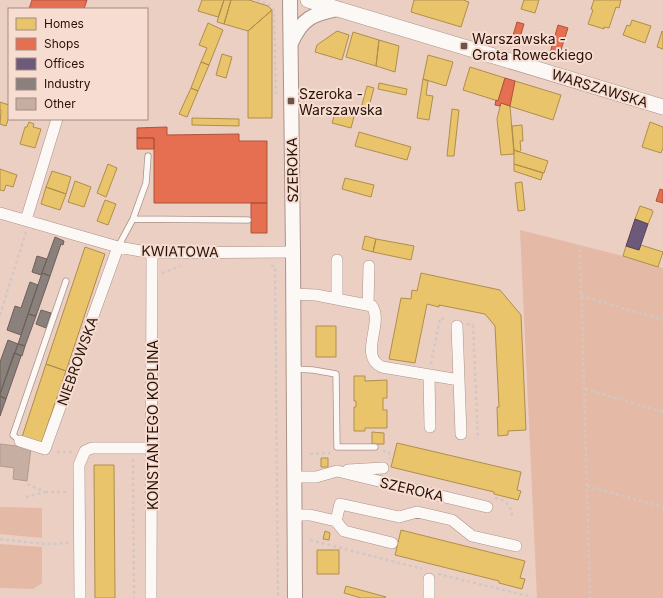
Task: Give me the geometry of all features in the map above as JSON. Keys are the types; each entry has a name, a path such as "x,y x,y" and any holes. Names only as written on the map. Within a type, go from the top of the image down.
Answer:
{"main road":[{"name":"WARSZAWSKA","path":"308,0 663,107"}],"street":[{"name":"SZEROKA","path":"290,0 295,598"},
{"path":"290,45 301,26 308,19 319,13 338,9"},
{"path":"26,220 57,120"},
{"name":"KWIATOWA","path":"0,212 118,247 152,253 293,252"},
{"name":"NIEBROWSKA","path":"20,441 44,449 118,247"},
{"name":"KONSTANTEGO KOPLINA","path":"151,598 152,253"},
{"path":"337,260 337,298"},
{"path":"368,266 368,304"},
{"path":"293,294 313,294 372,306 375,310 371,351 372,358 377,364 382,367 429,372 459,380"},
{"path":"457,323 461,434"},
{"path":"429,372 430,427"},
{"path":"80,598 79,465 81,458 85,451 92,448 152,448"},
{"name":"SZEROKA","path":"294,477 316,477 337,471 387,464"},
{"name":"SZEROKA","path":"337,471 488,507"},
{"name":"SZEROKA","path":"336,522 340,504 399,517 417,512 452,520 472,536 516,546"},
{"path":"294,515 310,515 336,522 344,530 392,543"},
{"path":"429,579 429,598"}],"lane":[{"path":"118,247 133,220 146,183 148,156"},
{"path":"133,220 248,220"},
{"path":"20,441 13,435 66,281"},
{"path":"293,369 313,370 336,374 337,446 377,449"}],"path":[{"path":"257,0 269,4 274,10 276,100"},
{"path":"0,315 27,230 26,220"},
{"path":"580,249 590,598"},
{"path":"269,252 269,263 274,267 278,598"},
{"path":"152,278 161,278 162,273 182,265"},
{"path":"581,296 663,320"},
{"path":"429,372 440,318 457,323 473,325 478,439"},
{"path":"585,389 663,412"},
{"path":"134,598 133,455 135,448"},
{"path":"377,449 389,452 387,464"},
{"path":"56,452 64,452"},
{"path":"310,454 332,453"},
{"path":"27,484 45,492"},
{"path":"587,486 663,507"},
{"path":"26,497 45,492 65,492"},
{"path":"493,497 506,502 510,507 512,518"},
{"path":"0,539 45,544 66,543"}],"shaded area":[{"path":"520,230 623,256 663,268 663,598 537,598"},
{"path":"0,507 42,508 42,538 0,534"},
{"path":"0,544 42,547 42,583 33,589 0,588"}],"building: Homes":[{"path":"202,0 224,0 218,17 198,11"},
{"path":"224,0 231,0 224,24 217,22"},
{"path":"231,0 249,0 268,6 272,10 248,31 224,24"},
{"path":"414,0 463,0 469,2 461,27 411,12"},
{"path":"524,0 539,0 535,13 521,9"},
{"path":"594,0 621,0 619,8 616,7 609,28 604,27 604,29 588,24 593,10 591,9"},
{"path":"272,10 272,118 248,118 248,31"},
{"path":"632,20 651,26 645,43 623,35 627,25 630,26"},
{"path":"208,23 223,30 209,65 201,62 207,48 199,45"},
{"path":"337,31 349,35 342,60 315,52 317,45"},
{"path":"662,31 663,32 663,49 657,47"},
{"path":"353,32 379,40 376,66 346,57"},
{"path":"379,40 399,46 395,72 376,66"},
{"path":"222,54 232,57 226,78 216,75"},
{"path":"428,55 453,62 446,86 423,79"},
{"path":"201,62 209,65 198,91 191,88"},
{"path":"470,67 505,78 498,101 463,90"},
{"path":"423,79 428,81 426,95 433,96 429,120 417,118"},
{"path":"515,81 561,95 553,120 509,106"},
{"path":"379,83 407,89 406,95 378,89"},
{"path":"367,86 374,88 367,114 360,112"},
{"path":"191,88 198,91 187,117 179,114"},
{"path":"0,102 8,105 8,120 6,126 0,124"},
{"path":"501,103 510,106 514,154 501,155 497,119"},
{"path":"452,109 459,110 454,156 447,156"},
{"path":"336,110 354,117 351,128 332,123"},
{"path":"192,118 239,119 239,126 192,125"},
{"path":"29,122 34,124 33,127 41,129 35,148 20,144 25,127 27,127"},
{"path":"650,122 663,127 663,148 661,153 642,147"},
{"path":"522,125 523,141 520,141 521,150 519,152 514,150 512,126"},
{"path":"359,132 411,147 407,160 355,146"},
{"path":"514,150 548,161 544,173 514,164"},
{"path":"108,164 117,168 106,197 97,193"},
{"path":"514,164 543,173 541,180 514,171"},
{"path":"0,169 17,175 13,187 6,185 4,191 0,190"},
{"path":"52,171 71,177 66,194 46,187"},
{"path":"345,178 374,185 371,197 342,189"},
{"path":"75,181 91,187 84,207 68,202"},
{"path":"522,182 525,210 518,211 515,183"},
{"path":"46,187 66,194 60,210 41,204"},
{"path":"105,200 116,204 108,225 97,221"},
{"path":"640,206 652,210 653,212 648,224 635,219"},
{"path":"365,236 376,239 373,252 362,249"},
{"path":"376,239 414,246 411,260 373,252"},
{"path":"641,245 663,252 658,267 623,256 626,246 639,250"},
{"path":"85,247 105,254 66,371 46,364"},
{"path":"421,273 500,290 521,315 526,430 508,431 508,435 498,436 497,407 499,407 495,326 485,314 427,304 415,363 389,359 401,298 411,299 412,290 417,291"},
{"path":"316,326 336,326 336,357 316,357"},
{"path":"46,364 66,371 41,444 22,437"},
{"path":"354,376 365,376 365,381 387,380 387,398 383,398 383,410 387,410 387,428 365,428 365,431 354,431 354,407 356,407 356,401 354,401"},
{"path":"372,432 384,433 384,444 372,444"},
{"path":"397,443 521,472 517,490 521,491 518,500 494,494 494,492 391,467"},
{"path":"321,458 328,458 328,467 321,467"},
{"path":"94,465 114,465 115,598 95,598"},
{"path":"401,530 525,561 520,578 525,579 522,589 499,583 499,581 395,555"},
{"path":"325,531 330,533 329,540 323,539"},
{"path":"317,550 339,550 339,574 317,574"},
{"path":"346,586 386,597 361,598 344,593"}],"building: Shops":[{"path":"32,0 87,0 84,8 29,8"},
{"path":"517,22 524,24 518,44 511,42"},
{"path":"558,25 568,28 559,56 550,53"},
{"path":"505,78 515,81 510,106 501,103 500,106 495,105 496,100 498,101"},
{"path":"167,127 167,135 239,134 239,141 267,141 267,203 154,203 154,138 137,138 137,128"},
{"path":"137,138 154,138 154,149 137,149"},
{"path":"660,189 663,190 663,203 656,201"},
{"path":"251,203 267,203 267,233 251,233"}],"building: Offices":[{"path":"635,219 648,224 639,250 626,246"}],"building: Industry":[{"path":"55,237 64,241 63,245 61,244 50,276 42,273"},
{"path":"37,256 47,259 41,275 32,272"},
{"path":"42,273 50,276 36,316 28,314"},
{"path":"30,282 38,285 21,335 7,330 15,306 21,308"},
{"path":"41,310 51,313 46,328 36,324"},
{"path":"28,314 36,316 25,346 18,344"},
{"path":"8,340 18,344 0,394 0,362"},
{"path":"18,344 25,346 22,356 15,353"},
{"path":"14,353 21,356 6,399 0,396 0,394"},
{"path":"0,396 6,399 0,416"}],"building: Other":[{"path":"0,444 31,448 27,481 13,479 14,468 0,466"}],"place":[{"name":"Warszawska - Grota Roweckiego","path":"464,46"},
{"name":"Szeroka - Warszawska","path":"291,101"}]}
